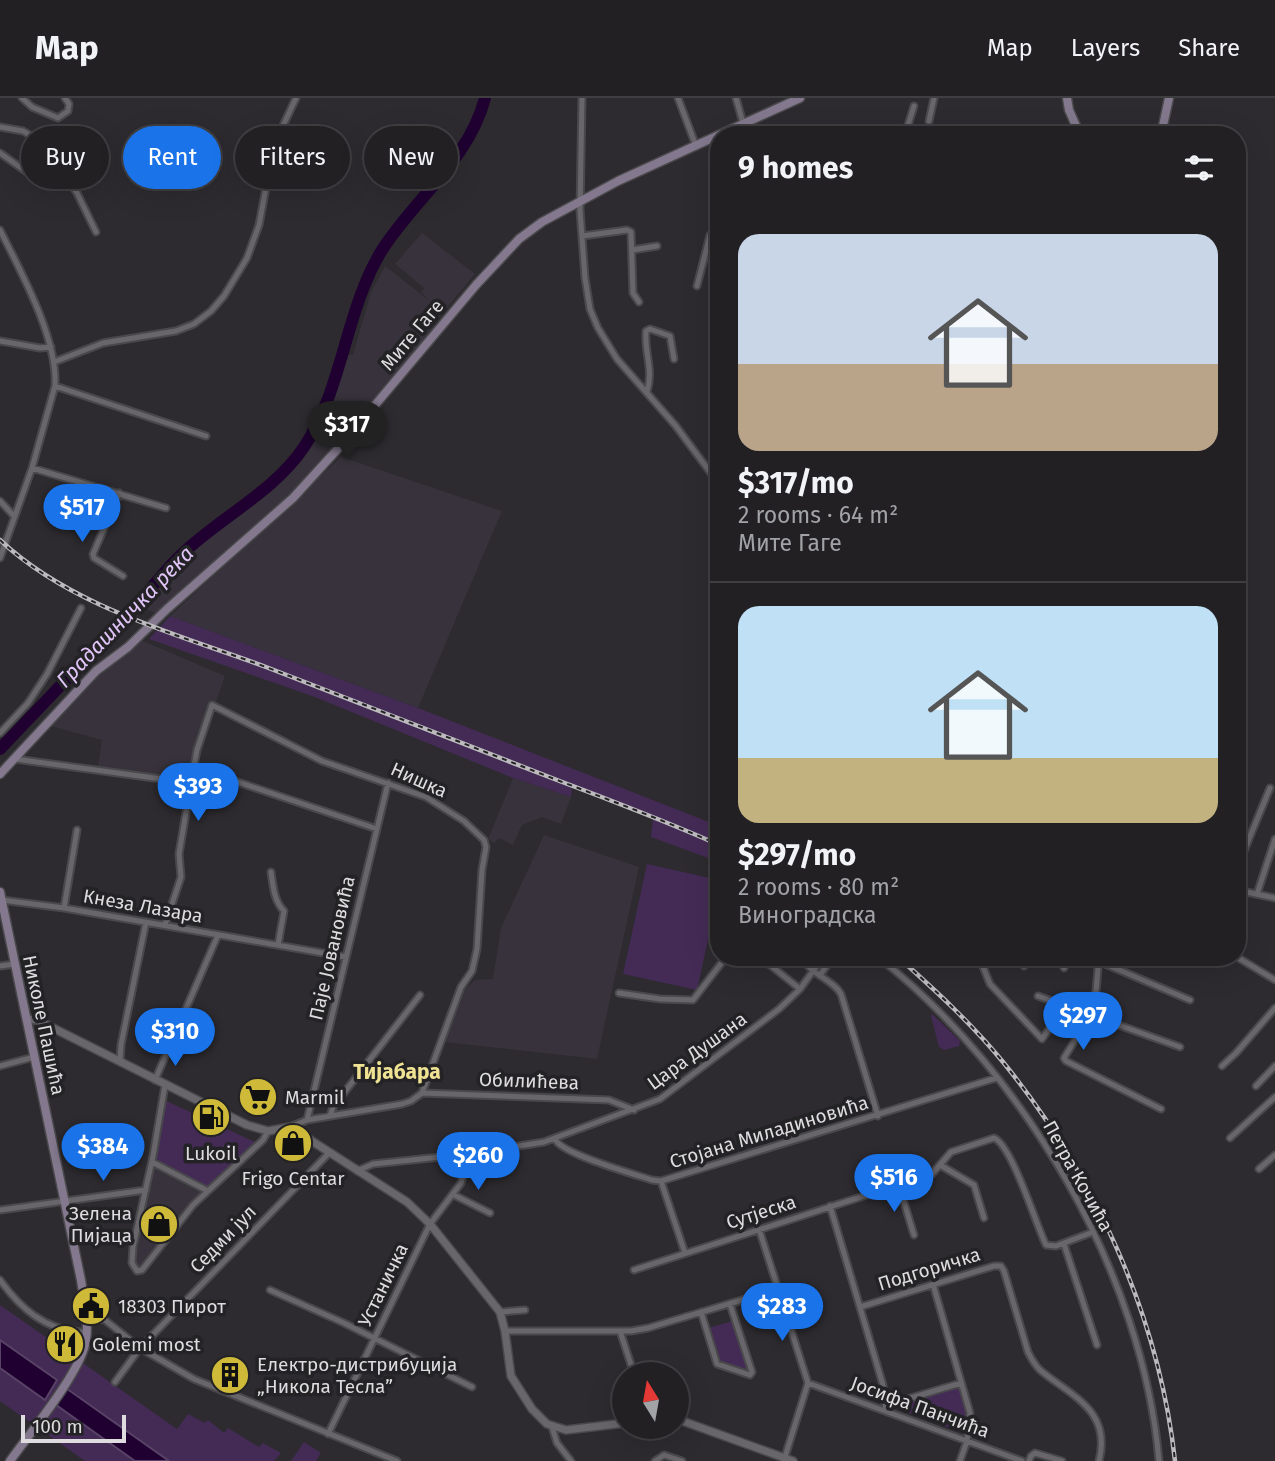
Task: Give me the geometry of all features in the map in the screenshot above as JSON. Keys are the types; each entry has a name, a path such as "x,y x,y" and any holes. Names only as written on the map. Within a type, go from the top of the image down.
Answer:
{"main road":[{"name":"Мите Гаге","path":"737,126 799,98"},
{"path":"1067,98 1076,126"},
{"path":"1163,126 1169,98"},
{"name":"Мите Гаге","path":"0,774 96,671 128,647 306,486 503,254 542,222 580,201 710,140"},
{"name":"Николе Пашића","path":"1,902 87,1318 86,1343 74,1370 10,1461"}],"street":[{"path":"23,98 32,107 58,118 68,111 69,104 65,98"},
{"path":"54,362 103,343 176,331 194,324 218,303 247,258 259,225 274,145 296,98"},
{"path":"582,98 580,201 586,291 593,318 618,359 710,472"},
{"path":"678,98 696,146"},
{"path":"736,98 743,123"},
{"path":"929,121 934,98"},
{"path":"908,126 914,106"},
{"path":"0,127 23,131 53,149 59,158 62,173 77,193 96,232"},
{"path":"0,153 21,168"},
{"path":"0,229 26,282 51,347 55,386 32,468 0,558"},
{"path":"582,236 629,230 632,233 633,293 639,302"},
{"path":"697,286 710,235"},
{"path":"632,250 657,246"},
{"path":"647,392 652,377 646,331 650,329 670,336 674,359"},
{"path":"0,341 40,348 51,347"},
{"path":"55,386 206,436"},
{"path":"32,468 166,508"},
{"path":"119,493 93,555 123,576"},
{"path":"0,501 14,516"},
{"path":"0,733 27,703 47,674 81,608"},
{"name":"Нишка","path":"193,771 210,708 215,704 322,761 426,797 471,827 486,843 477,949 472,971 461,987 422,1093"},
{"path":"8,764 191,783"},
{"path":"165,925 181,877 179,854 193,771 220,776 377,829"},
{"name":"Паје Јовановића","path":"307,1120 388,783"},
{"path":"1246,846 1270,788"},
{"path":"64,908 77,830"},
{"path":"1257,894 1275,839"},
{"path":"271,872 278,905 284,911 278,946"},
{"path":"1246,892 1275,898"},
{"name":"Кнеза Лазара","path":"1,902 64,908 346,957"},
{"path":"120,1062 121,1045 146,922"},
{"path":"155,1080 218,935"},
{"path":"1246,962 1275,980"},
{"path":"0,966 15,964"},
{"path":"619,993 660,999 693,1000 719,966"},
{"path":"771,966 800,989"},
{"path":"808,966 832,982 841,994 878,1116"},
{"name":"Цара Душана","path":"357,1171 373,1164 469,1154 555,1139 660,1100 771,1016 800,989 817,966"},
{"path":"820,975 827,966"},
{"name":"Петра Кочића","path":"888,966 941,1015 996,1078 1045,1143 1093,1232 1118,1287 1152,1411 1159,1461"},
{"path":"983,966 990,984 1042,1039 1064,1008 1063,1005 1038,996"},
{"path":"1098,966 1096,991 1076,1040 1065,1053 1065,1060 1161,1110"},
{"path":"1114,966 1190,1000"},
{"path":"330,1116 333,1107 420,995"},
{"path":"1222,1066 1275,1008"},
{"path":"1088,1014 1180,1047"},
{"path":"27,1019 37,1020 247,1125 268,1131 290,1128 407,1202 430,1224 500,1312 511,1376 532,1409 552,1427 566,1430 612,1425"},
{"path":"0,1066 34,1057"},
{"path":"1256,1086 1275,1066"},
{"name":"Стојана Миладиновића","path":"555,1139 559,1147 641,1177 662,1181 996,1078"},
{"path":"165,1085 132,1258 133,1267 137,1270 142,1270 193,1205 264,1140 268,1131"},
{"name":"Обилићева","path":"290,1128 307,1120 402,1104 422,1093 609,1100 634,1110"},
{"path":"1230,1138 1275,1097"},
{"name":"Сутјеска","path":"634,1270 932,1174 951,1152 994,1138 998,1139 1017,1174 1045,1243 1051,1247 1064,1244"},
{"name":"Седми јул","path":"115,1382 140,1348 329,1153"},
{"name":"Устаничка","path":"328,1434 430,1224 461,1183 469,1154"},
{"path":"1259,1169 1275,1155"},
{"path":"152,1162 208,1191"},
{"path":"940,1165 974,1185 984,1218"},
{"path":"662,1181 685,1253"},
{"path":"899,1186 914,1235"},
{"path":"0,1210 146,1191"},
{"path":"454,1195 490,1213"},
{"path":"830,1206 887,1408"},
{"path":"690,1424 787,1460 808,1383 759,1229"},
{"path":"1093,1232 1064,1244 1097,1345"},
{"name":"Подгоричка","path":"860,1307 1000,1266 1004,1271 1028,1352 1038,1369 1072,1392 1088,1407 1101,1438 1102,1451 1099,1461"},
{"path":"0,1280 21,1307 45,1324 70,1332 81,1332"},
{"path":"933,1284 970,1413 967,1441 960,1461"},
{"path":"505,1331 620,1331 648,1328 779,1289"},
{"path":"270,1290 375,1338 472,1387"},
{"path":"701,1312 717,1364 750,1375 752,1372 730,1304"},
{"path":"500,1312 525,1311"},
{"path":"87,1318 105,1320 140,1348 194,1379 397,1461"},
{"path":"620,1331 630,1362"},
{"name":"Јосифа Панчића","path":"808,1383 887,1408 1022,1461"},
{"name":"Јосифа Панчића","path":"887,1408 961,1383"},
{"path":"552,1427 557,1443 570,1461"},
{"path":"1029,1461 1035,1453 1062,1461"},
{"path":"655,1461 664,1455 682,1461"}],"shaded area":[{"path":"422,233 475,274 443,312 390,386 328,460 215,565 156,613 142,608 178,565 261,498 297,465 315,436 345,355 353,355 371,292 385,266 431,302 421,292 424,288 395,264"},
{"path":"341,457 502,511 418,708 170,616"},
{"path":"170,616 418,708 710,822 710,859 651,837 653,818 572,787 571,797 513,778 315,697 149,639"},
{"path":"143,641 225,676 189,780 98,767 102,740 51,726 92,676"},
{"path":"513,778 571,797 561,824 542,817 522,825 513,845 499,838 494,843 488,839"},
{"path":"544,835 639,867 597,1059 444,1042 462,992 475,980 493,979 501,928"},
{"path":"647,864 710,878 710,930 697,990 623,974"},
{"path":"932,1014 960,1041 959,1046 944,1050 939,1047"},
{"path":"162,1099 259,1144 208,1189 151,1158"},
{"name":"Зелена Пијаца","path":"151,1158 208,1189 148,1264 138,1270 135,1268 134,1254"},
{"path":"0,1305 177,1429 188,1414 205,1423 208,1420 224,1433 228,1428 259,1447 263,1443 281,1453 274,1461 85,1461 0,1401"},
{"path":"736,1320 752,1378 719,1364 708,1328"},
{"path":"0,1340 57,1380 45,1400 0,1368"},
{"path":"63,1386 169,1461 135,1461 52,1402"},
{"path":"958,1386 966,1415 962,1433 894,1407"},
{"path":"304,1442 321,1453 316,1461 291,1461"}],"waterway":[{"name":"Градашничка река","path":"0,749 174,562 277,478 304,447 327,400 370,273 395,231 467,141 485,98"}],"railway":[{"path":"0,540 59,583 126,616 339,695 710,841"},
{"path":"908,966 965,1020 1003,1062 1036,1105 1093,1199 1138,1301 1167,1407 1175,1461"}],"place":[{"name":"Marmil","path":"258,1097"},
{"name":"Lukoil","path":"211,1117"},
{"name":"Frigo Centar","path":"293,1143"},
{"name":"Зелена Пијаца","path":"159,1224"},
{"name":"18303 Пирот","path":"91,1306"},
{"name":"Golemi most","path":"65,1344"},
{"name":"Електро-дистрибуција „Никола Тесла”","path":"230,1375"}],"district":[{"name":"Тијабара","path":"397,1072"}]}
